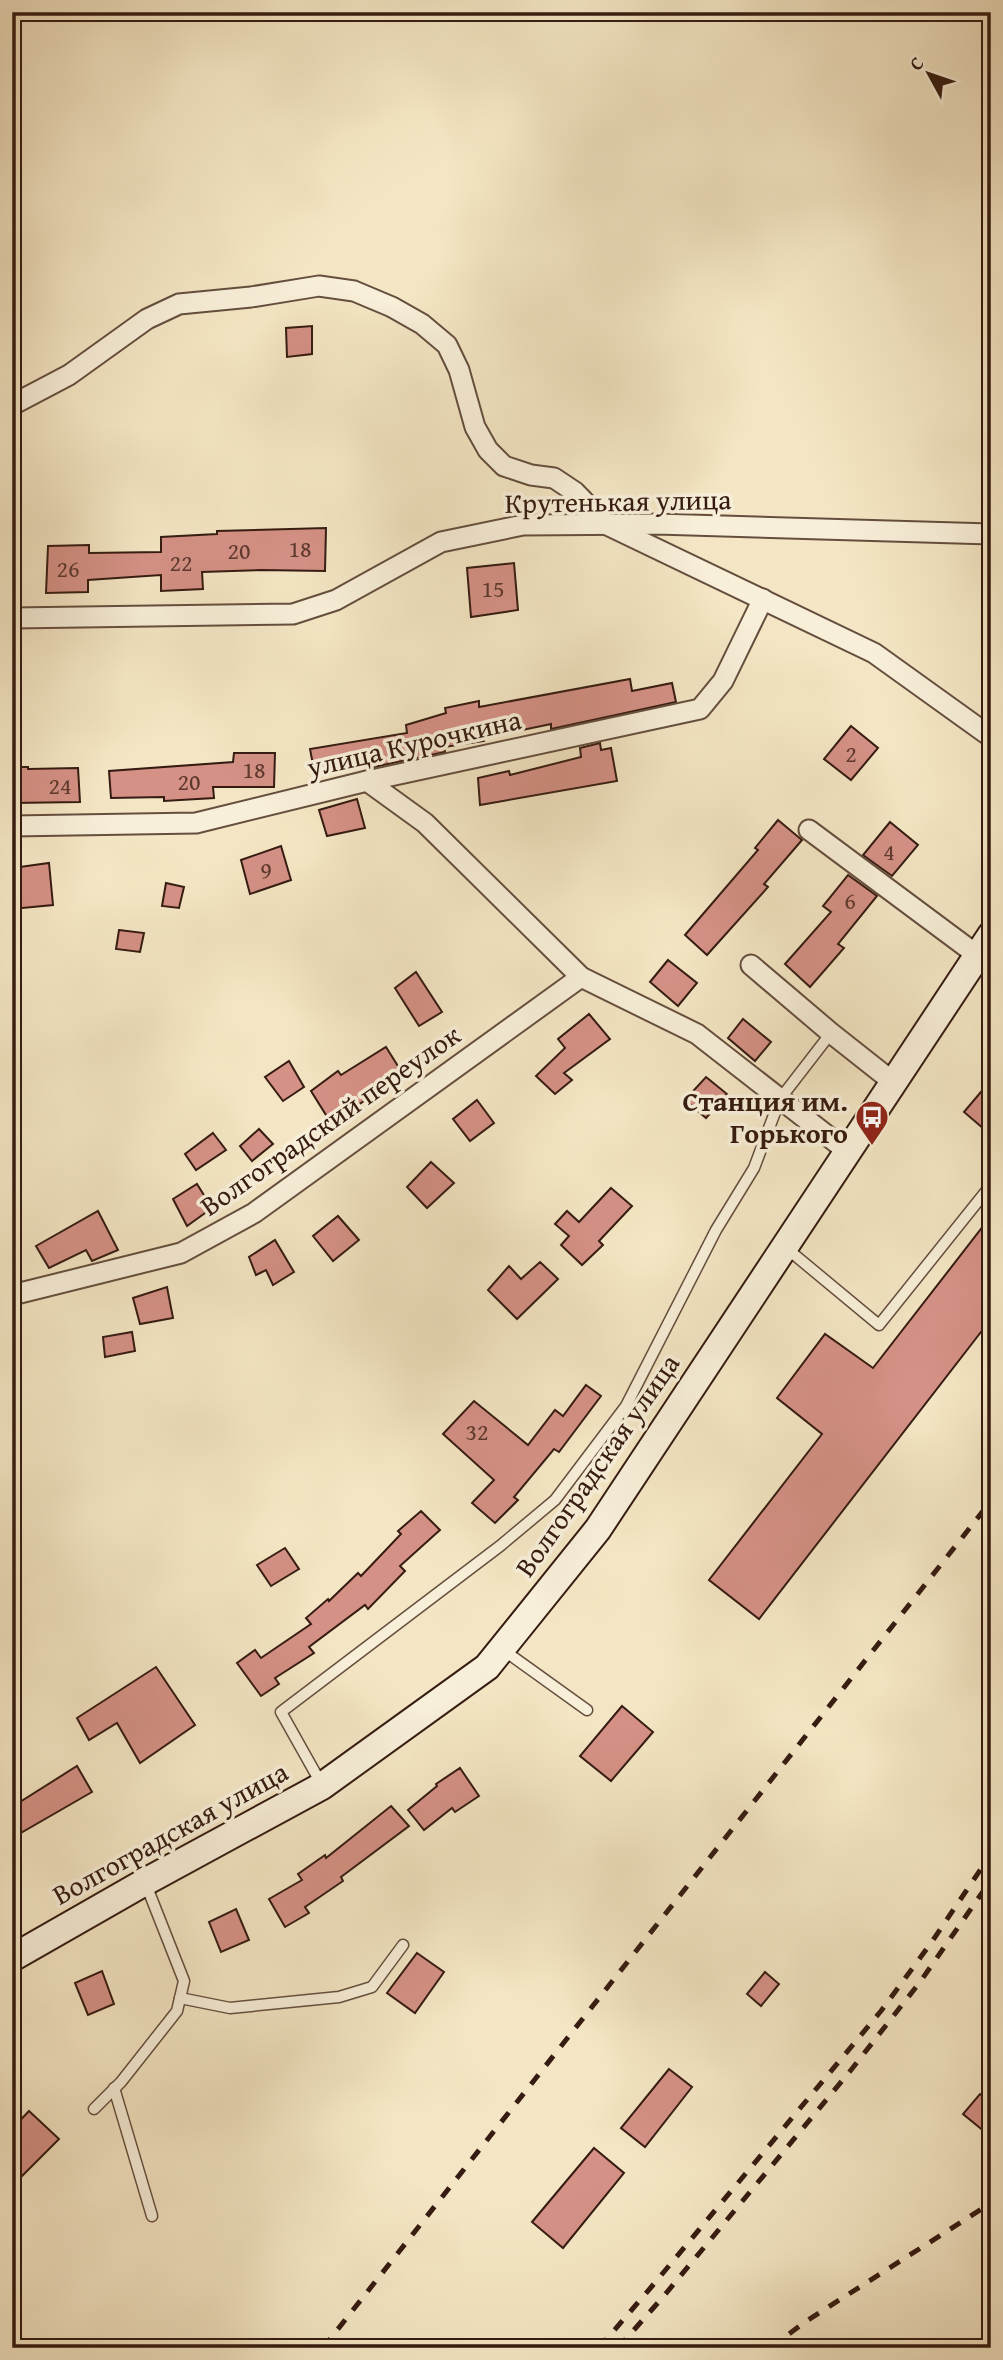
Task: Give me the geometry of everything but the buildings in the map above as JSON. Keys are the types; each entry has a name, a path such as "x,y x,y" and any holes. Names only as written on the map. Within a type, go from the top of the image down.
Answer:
{"main road":[{"name":"Волгоградская улица","path":"12,1958 322,1786 487,1667 598,1529 984,945"}],"street":[{"path":"12,405 69,375 147,319 179,304 251,297 319,286 354,290 422,324 447,345 459,370 475,427 488,450 504,466 531,475 554,478 575,492 607,525 874,653 991,737"},
{"name":"Крутенькая улица","path":"12,618 293,614 335,600 441,542 523,525 991,534"},
{"name":"улица Курочкина","path":"12,826 196,822 367,780 700,709 723,681 763,599"},
{"path":"367,780 425,823 581,977 697,1034 847,1151"},
{"path":"809,830 984,945"},
{"path":"751,965 893,1082"},
{"name":"Волгоградский переулок","path":"12,1295 181,1253 254,1213 581,977"}],"lane":[{"path":"322,1786 281,1713 500,1546 555,1500 626,1405 716,1230 754,1168 780,1099 831,1033"},
{"path":"785,1246 879,1325 991,1185"},
{"path":"502,1649 587,1710"},
{"path":"94,2109 177,2011 184,1981 145,1882"},
{"path":"180,1998 230,2008 340,1997 372,1987 403,1945"},
{"path":"114,2088 152,2216"}],"railway":[{"path":"323,2348 991,1501"},
{"path":"599,2348 881,2011 991,1854"},
{"path":"618,2348 851,2070 920,1982 991,1880"},
{"path":"770,2348 805,2322 991,2203"}],"place":[{"name":"Станция им. Горького","path":"872,1147"}]}
